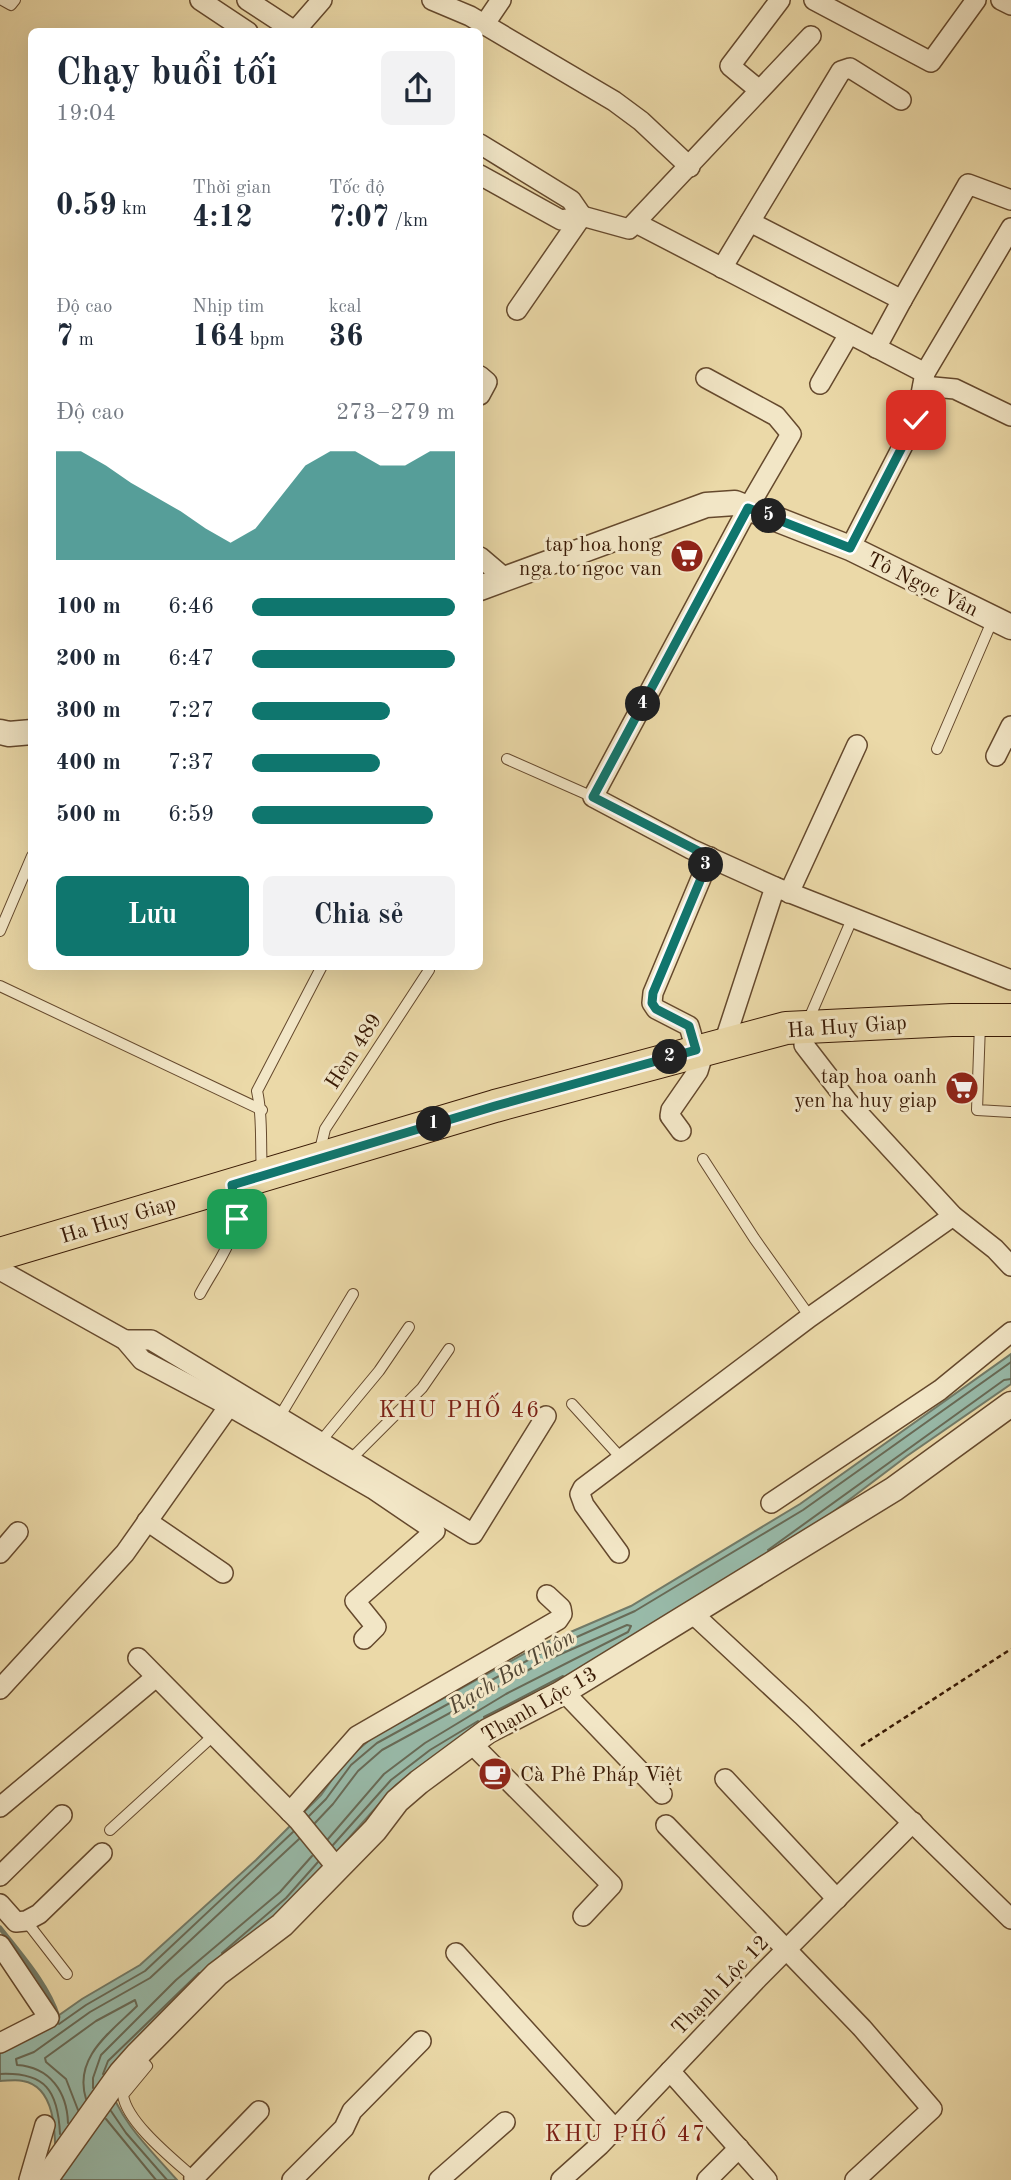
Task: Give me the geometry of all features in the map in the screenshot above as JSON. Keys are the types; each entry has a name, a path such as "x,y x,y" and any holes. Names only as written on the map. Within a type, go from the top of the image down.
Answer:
{"main road":[{"name":"Ha Huy Giap","path":"0,1254 319,1158 708,1047 806,1026 1011,1020"}],"street":[{"path":"200,0 242,28"},
{"path":"247,0 291,28"},
{"path":"299,28 322,0"},
{"path":"432,0 484,25 614,101 641,121 690,167"},
{"path":"484,25 501,0"},
{"path":"759,90 730,66 780,0"},
{"path":"814,0 931,62 976,0"},
{"path":"1002,0 1011,5"},
{"path":"483,177 561,220 582,216 629,229 811,36"},
{"path":"722,268 841,71 850,68 901,100"},
{"path":"483,146 571,200 582,216"},
{"path":"876,348 968,184 1011,200"},
{"path":"517,310 582,216"},
{"path":"750,222 902,300"},
{"path":"636,223 722,268 845,341 876,348 924,380 955,389 1011,416"},
{"path":"850,548 916,420 924,380 1009,237"},
{"path":"820,384 845,341"},
{"path":"706,379 776,416 790,434 593,797 710,857 782,890 1011,980"},
{"name":"Tô Ngọc Vân","path":"483,587 706,505 735,503 850,548 1002,623"},
{"path":"483,560 506,579"},
{"path":"996,756 1011,726"},
{"path":"0,732 28,732"},
{"path":"681,1131 670,1116 671,1110 698,1071 782,890 857,745"},
{"path":"708,1047 689,1026 656,1009 652,1003 653,993 710,857"},
{"path":"806,1026 804,1045 848,1102 953,1216 980,1236 1011,1266"},
{"path":"619,1553 584,1505 580,1494 583,1488 810,1317 953,1216"},
{"path":"0,1270 125,1340 142,1360 229,1406 373,1489 435,1531 355,1601 376,1627 364,1639"},
{"path":"771,1503 940,1390 1011,1332"},
{"path":"125,1340 151,1340 473,1534 546,1416"},
{"name":"Thạnh Lộc 13","path":"41,2177 129,2064 218,1975 282,1925 397,1801 488,1731 563,1691 894,1489 1011,1404"},
{"path":"0,1689 125,1553 229,1406"},
{"path":"147,1521 223,1573"},
{"path":"0,1553 18,1532"},
{"path":"294,1816 357,1736 558,1620 562,1614 561,1608 547,1595"},
{"path":"691,1612 913,1822 1011,1919"},
{"path":"138,1658 294,1816 335,1866"},
{"path":"0,1807 156,1677"},
{"path":"563,1691 662,1794"},
{"path":"472,1744 611,1885 583,1916"},
{"path":"725,1779 837,1899"},
{"path":"0,1876 62,1815"},
{"name":"Thạnh Lộc 12","path":"561,2180 615,2129 913,1822"},
{"path":"666,1825 862,2028 932,2109 855,2180"},
{"path":"0,1904 16,1922 26,1921 39,1914 102,1853"},
{"path":"0,1945 49,2018 0,2043"},
{"path":"456,1953 615,2129"},
{"path":"292,2180 344,2127 352,2111 421,2042"},
{"path":"670,2071 767,2180"},
{"path":"195,2179 259,2111"},
{"path":"439,2180 505,2122"},
{"path":"41,2177 45,2125"},
{"path":"708,2180 739,2148"}],"lane":[{"path":"2,0 11,5 15,0"},
{"path":"937,749 1002,623"},
{"path":"507,759 593,797"},
{"path":"0,930 28,865"},
{"path":"806,1026 852,919"},
{"path":"263,1175 259,1128 261,1110 257,1091 320,970"},
{"name":"Hèm 489","path":"319,1158 325,1129 429,970"},
{"path":"0,986 261,1110"},
{"path":"980,1020 977,1110 1011,1112"},
{"path":"703,1159 810,1317"},
{"path":"200,1294 235,1229 237,1208 232,1185"},
{"path":"280,1416 353,1294"},
{"path":"321,1441 379,1371 409,1327"},
{"path":"351,1459 422,1388 449,1349"},
{"path":"572,1404 622,1459"},
{"path":"110,1830 214,1735"},
{"path":"26,1921 67,1974"},
{"path":"129,2064 147,2066 122,2095 123,2102 143,2131 195,2179"}],"path":[{"path":"845,1757 1011,1649"}],"water":[{"name":"Rạch Ba Thôn","path":"1011,1354 1011,1384 907,1456 800,1537 434,1756 396,1785 291,1903 108,2082 128,2122 177,2180 56,2180 55,2138 50,2108 36,2086 20,2080 0,2081 0,2048 25,2039 82,1999 140,1965 256,1860 321,1795 346,1760 373,1737 538,1646 631,1606 800,1504"}],"waterway":[{"path":"0,1928 41,1982 58,2017"}],"place":[{"name":"tap hoa hong nga to ngoc van","path":"687,556"},
{"name":"tap hoa oanh yen ha huy giap","path":"962,1088"},
{"name":"Cà Phê Pháp Việt","path":"495,1774"}],"district":[{"name":"KHU PHỐ 46","path":"460,1409"},
{"name":"KHU PHỐ 47","path":"626,2133"}],"route":[{"path":"237,1219 232,1185 495,1106 696,1050 689,1026 656,1009 652,1003 653,993 710,857 593,797 748,508 850,548 916,420"}]}
